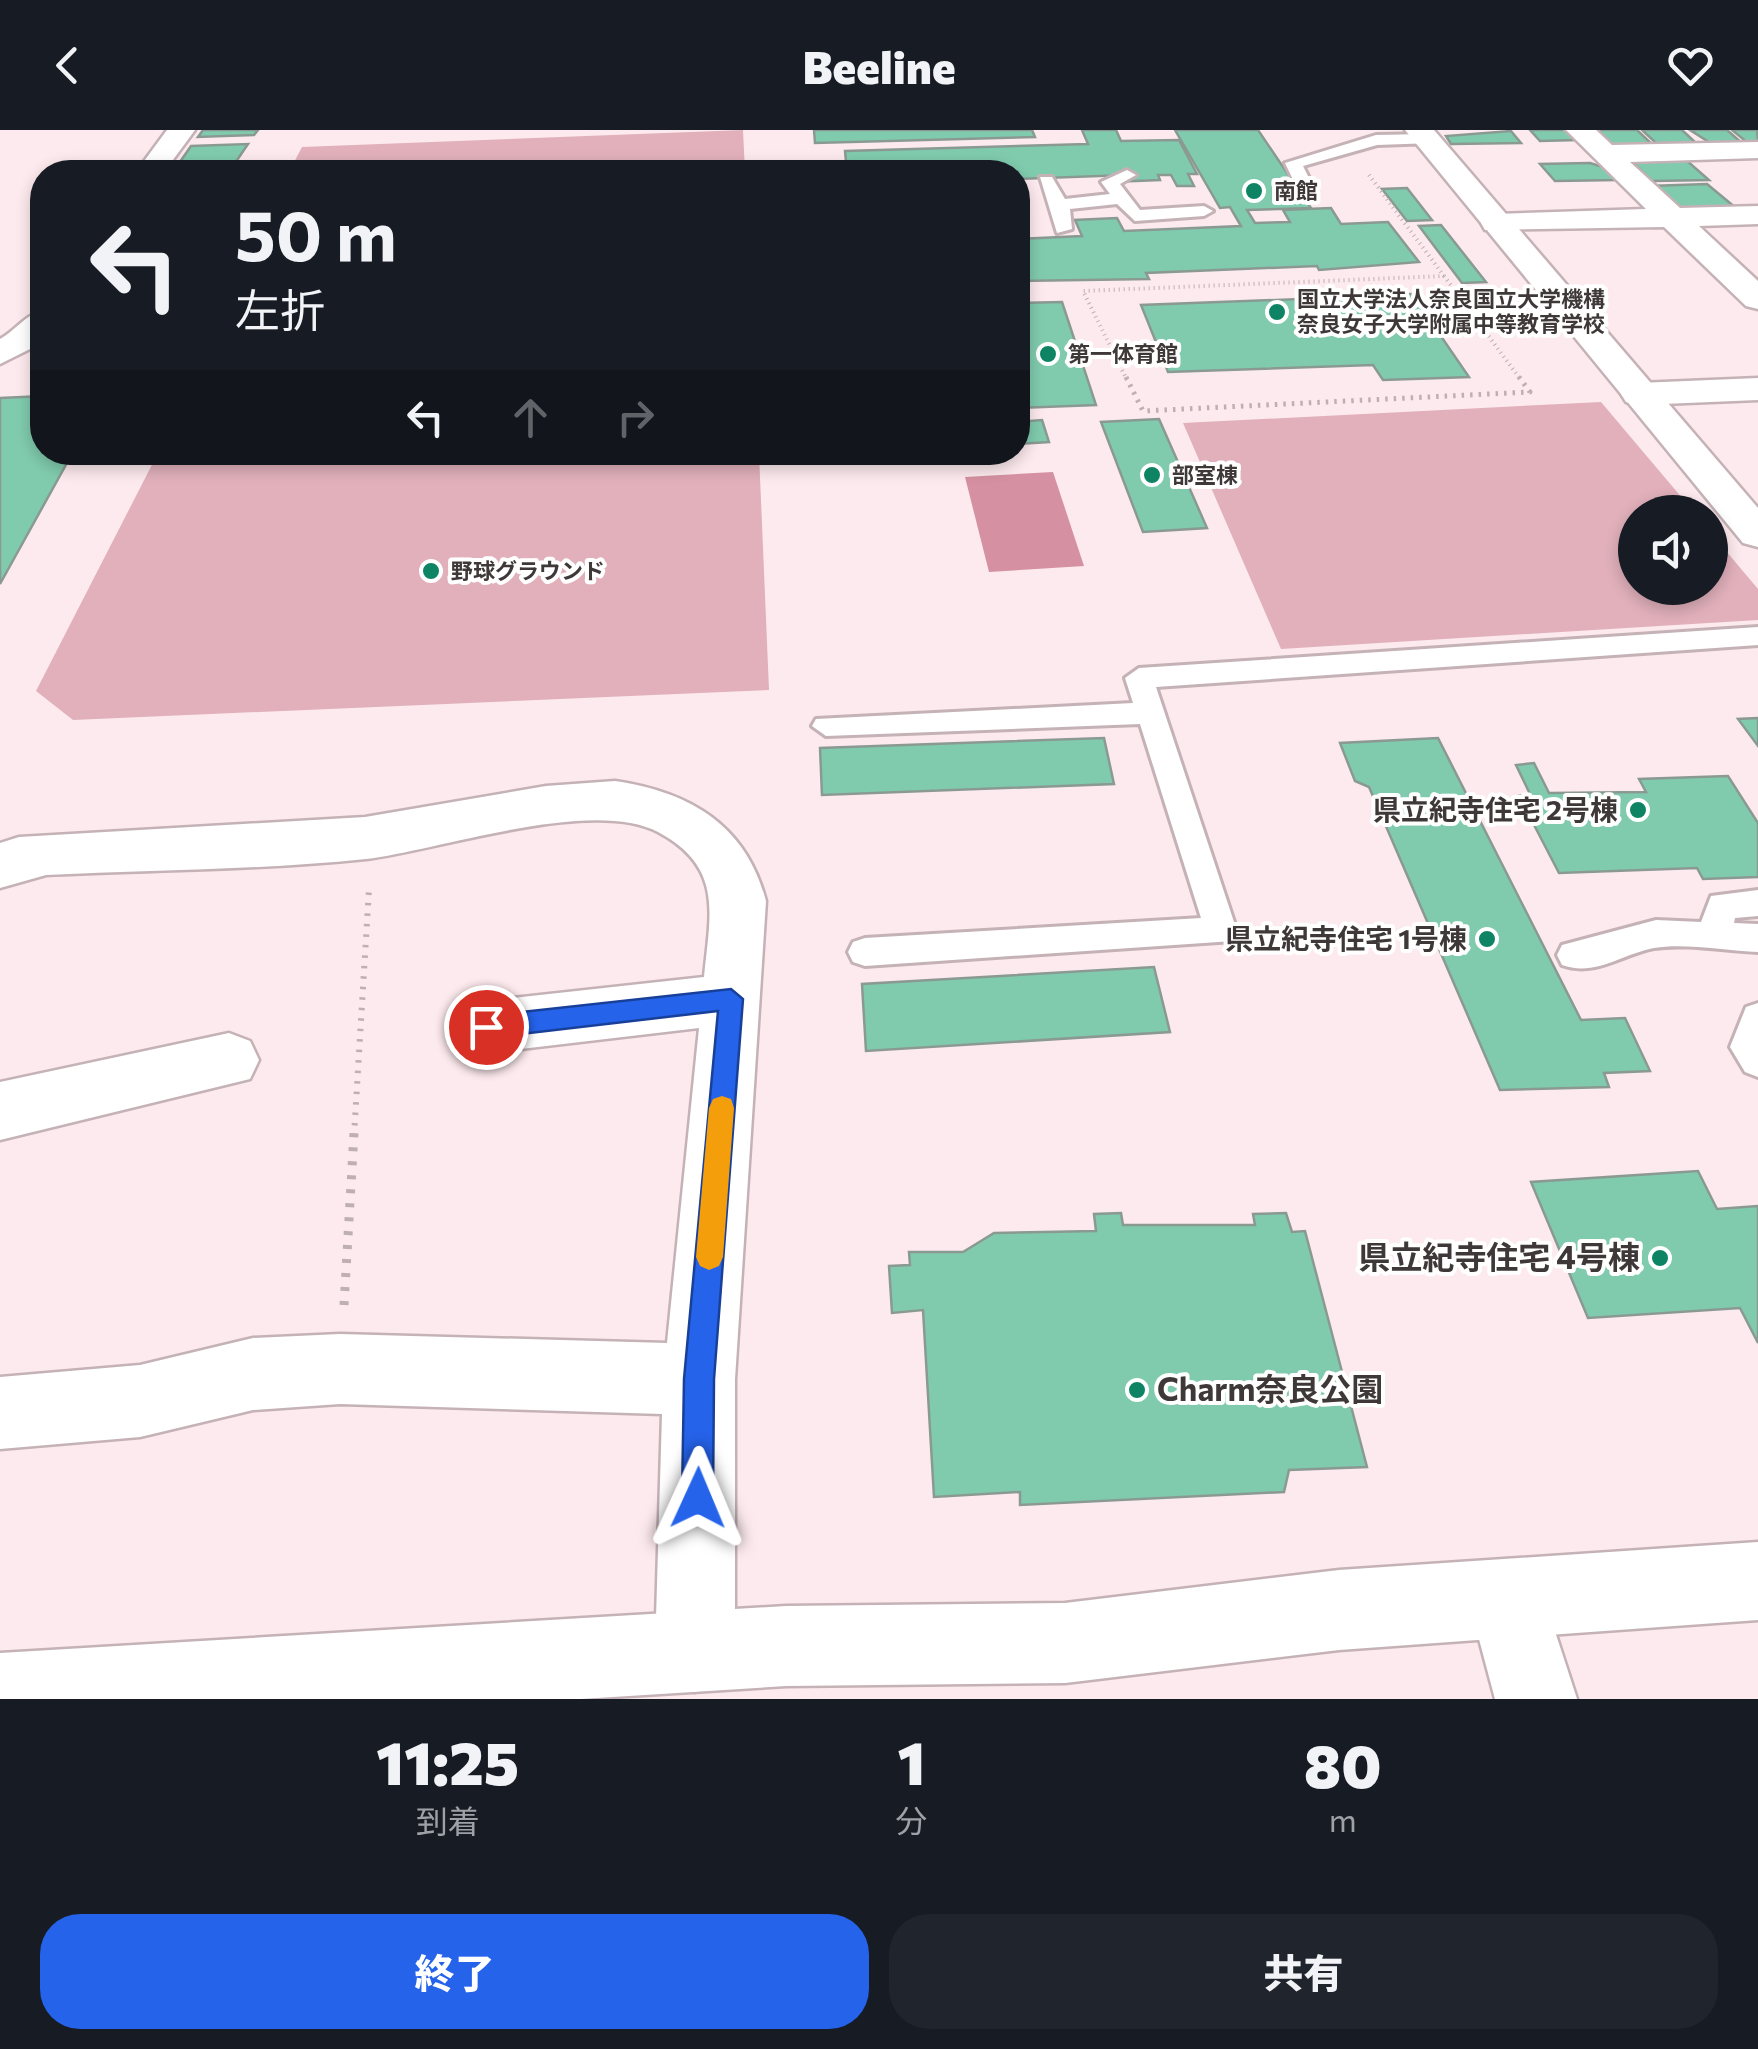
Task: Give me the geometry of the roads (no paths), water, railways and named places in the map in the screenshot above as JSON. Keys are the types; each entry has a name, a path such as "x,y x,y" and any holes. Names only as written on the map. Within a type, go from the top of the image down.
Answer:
{"street":[{"path":"159,160 181,130"},
{"path":"1580,130 1757,298"},
{"path":"1423,135 1758,534"},
{"path":"1606,154 1758,150"},
{"path":"1496,224 1758,215"},
{"path":"0,353 30,336"},
{"path":"1639,394 1758,390"},
{"path":"0,868 19,858 46,854 372,838 602,800 643,805 698,830 734,872 739,901 699,1379 695,1652"},
{"path":"486,1027 731,999"},
{"path":"0,1111 229,1060"},
{"path":"0,1412 140,1401 253,1374 340,1369 699,1379"},
{"path":"0,1694 695,1652 1065,1643 1339,1610 1758,1581"},
{"path":"1507,1598 1536,1699"}],"lane":[{"path":"1302,182 1293,163 1376,140 1423,135"},
{"path":"1127,175 1110,182 1135,216 1204,212"},
{"path":"1046,181 1060,205 1064,229"},
{"path":"1060,205 1119,198"},
{"path":"865,952 1221,932 1138,678 1758,636"},
{"path":"826,726 1150,714"},
{"path":"1715,933 1722,905 1758,903"},
{"path":"1574,955 1595,954 1656,934 1715,933 1758,938"},
{"path":"1758,1018 1748,1047 1758,1061"}],"place":[{"name":"南館","path":"1254,191"},
{"name":"国立大学法人奈良国立大学機構 奈良女子大学附属中等教育学校","path":"1277,312"},
{"name":"第一体育館","path":"1048,354"},
{"name":"部室棟","path":"1152,475"},
{"name":"野球グラウンド","path":"431,571"},
{"name":"県立紀寺住宅 2号棟","path":"1638,810"},
{"name":"県立紀寺住宅 1号棟","path":"1487,939"},
{"name":"県立紀寺住宅 4号棟","path":"1660,1258"},
{"name":"Charm奈良公園","path":"1137,1390"}]}
